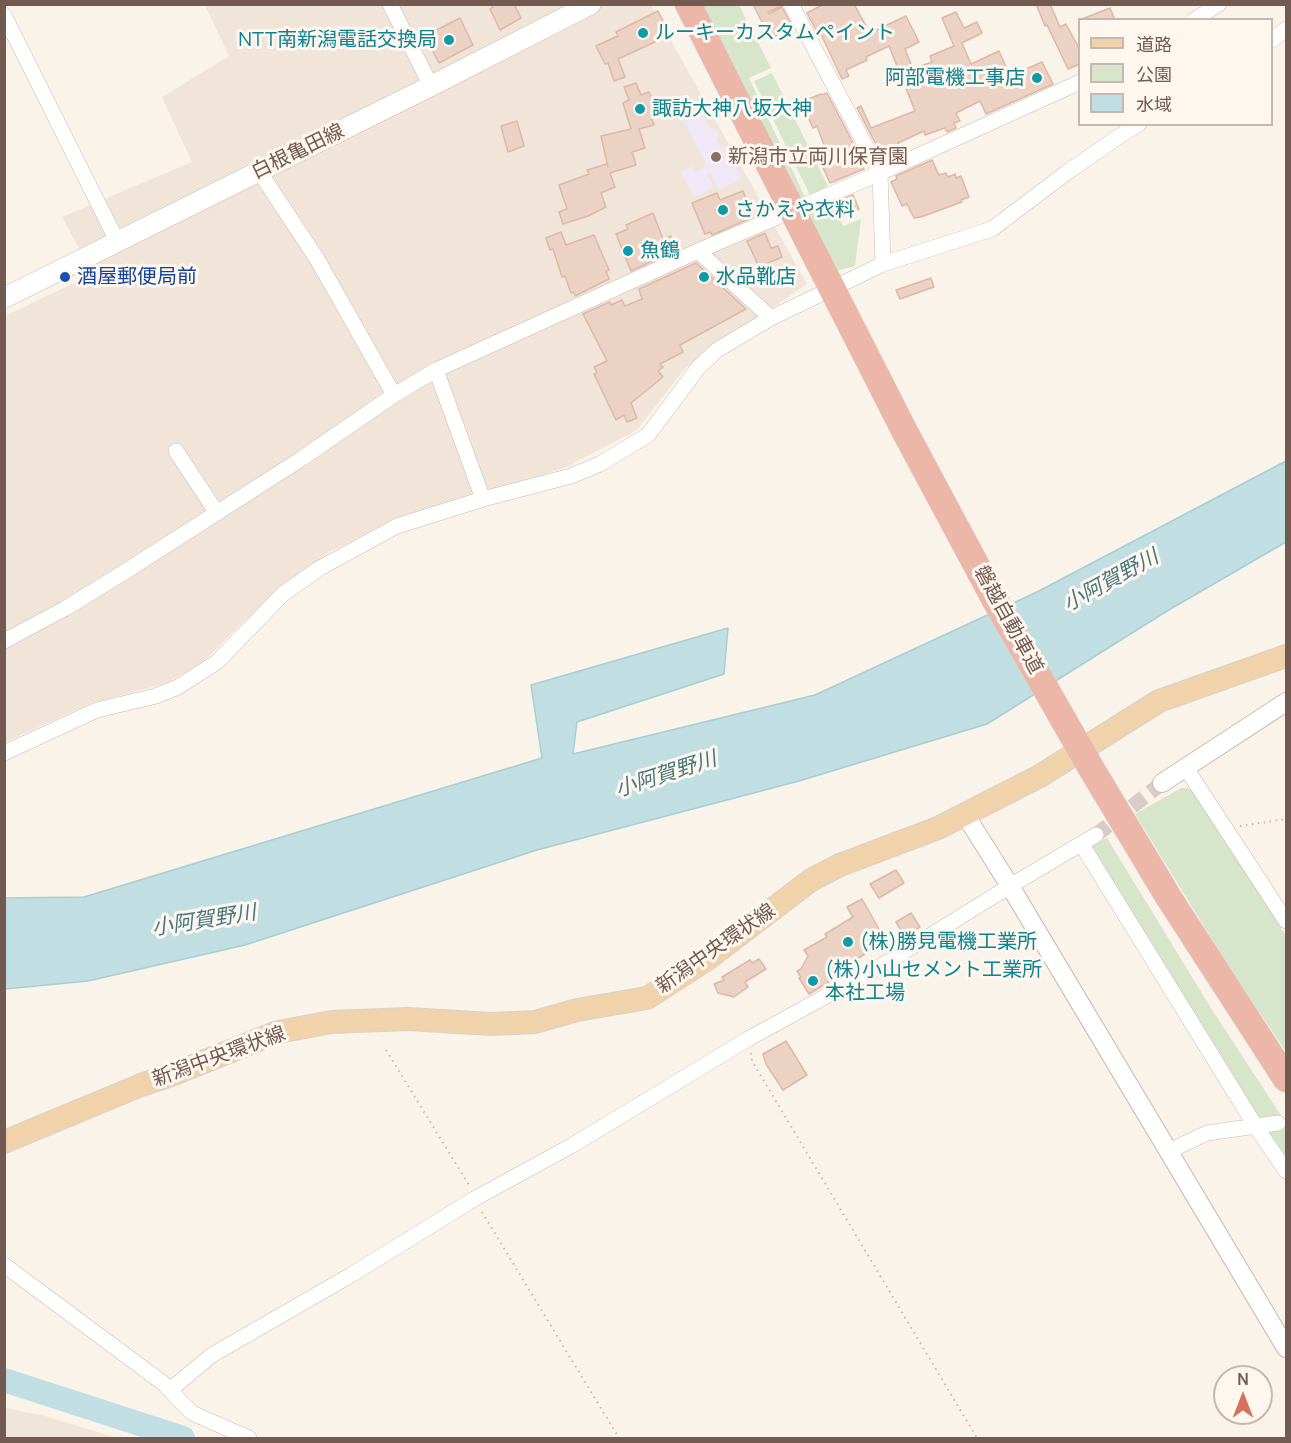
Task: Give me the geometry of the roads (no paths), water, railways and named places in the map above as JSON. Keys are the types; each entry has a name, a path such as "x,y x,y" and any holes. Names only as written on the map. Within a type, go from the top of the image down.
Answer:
{"highway":[{"name":"磐越自動車道","path":"688,4 905,432 995,600 1091,768 1169,898 1287,1079"}],"main road":[{"name":"白根亀田線","path":"4,298 591,4"},
{"name":"新潟中央環状線","path":"4,1142 141,1085 278,1032 332,1022 408,1019 492,1024 535,1022 577,1010 647,998 706,960 811,880 840,865 938,828 1040,776 1159,701 1287,656"}],"street":[{"path":"390,4 431,86"},
{"path":"791,4 880,173 883,264"},
{"path":"1197,18 1219,4"},
{"path":"4,15 117,241"},
{"path":"1273,39 1287,29"},
{"path":"4,641 66,608 436,370 1078,83"},
{"path":"4,753 97,710 156,696 178,687 217,662 283,594 320,568 397,526 483,499 571,476 600,464 648,435 698,368 717,350 771,318 883,264 992,229 1076,166 1136,126"},
{"path":"260,171 317,259 394,395"},
{"path":"698,251 771,318"},
{"path":"436,370 483,499"},
{"path":"176,451 217,513"},
{"path":"1162,783 1287,702"},
{"path":"1186,768 1287,921"},
{"path":"964,813 1287,1348"},
{"path":"170,1390 212,1355 351,1275 474,1199 571,1146 747,1039 881,966 1096,836"},
{"path":"1082,845 1256,1127 1287,1171"},
{"path":"1169,1151 1207,1133 1278,1123"},
{"path":"4,1265 163,1383 192,1413 246,1438"}],"water":[{"name":"小阿賀野川","path":"1286,461 1286,542 1167,611 987,724 799,781 537,850 245,945 88,981 5,989 4,898 84,897 542,758 531,685 728,628 724,674 577,722 573,754 815,695 1037,592"}],"waterway":[{"path":"4,1380 183,1438"}],"tunnel":[{"path":"1096,835 1162,783"}],"place":[{"name":"ルーキーカスタムペイント","path":"643,33"},
{"name":"NTT南新潟電話交換局","path":"449,40"},
{"name":"阿部電機工事店","path":"1037,78"},
{"name":"諏訪大神八坂大神","path":"640,109"},
{"name":"新潟市立両川保育園","path":"716,157"},
{"name":"さかえや衣料","path":"723,210"},
{"name":"魚鶴","path":"628,251"},
{"name":"酒屋郵便局前","path":"65,277"},
{"name":"水品靴店","path":"704,277"},
{"name":"(株)勝見電機工業所","path":"848,942"},
{"name":"(株)小山セメント工業所 本社工場","path":"813,981"}]}
